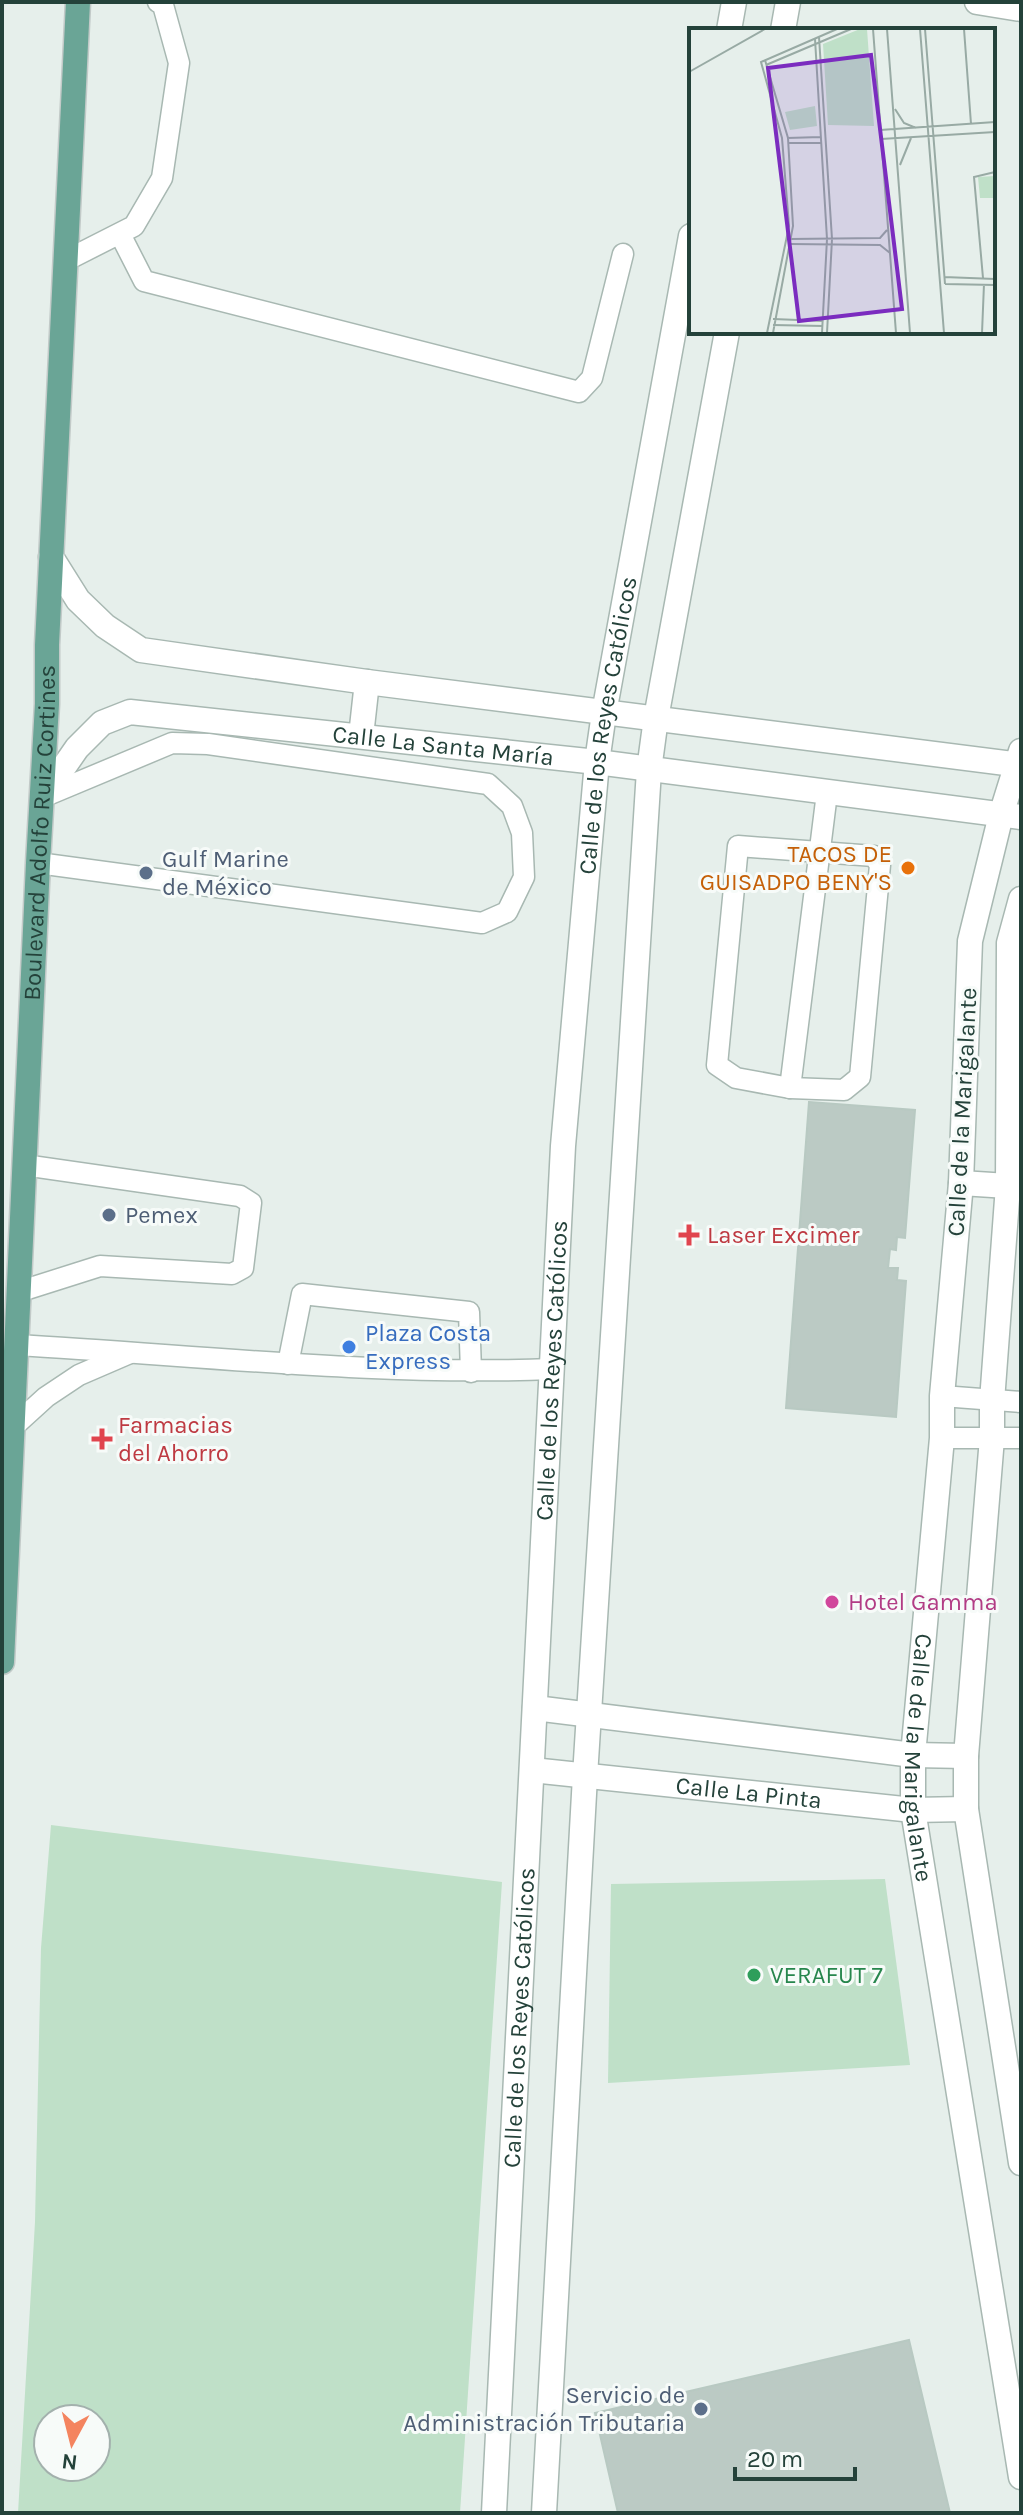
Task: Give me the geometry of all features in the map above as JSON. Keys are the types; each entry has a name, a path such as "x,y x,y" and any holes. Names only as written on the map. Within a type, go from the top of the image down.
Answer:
{"main road":[{"name":"Boulevard Adolfo Ruiz Cortines","path":"2,1662 78,2"}],"street":[{"path":"729,28 734,2"},
{"path":"783,28 788,2"},
{"path":"977,2 1021,9"},
{"name":"Calle de los Reyes Católicos","path":"494,2513 563,1146 597,762 689,247"},
{"name":"Calle de los Reyes Católicos","path":"544,2513 585,1776 649,770 727,334"},
{"name":"Calle La Santa María","path":"51,557 78,600 105,626 141,650 604,713 1020,760"},
{"path":"361,736 367,682"},
{"name":"Calle La Santa María","path":"43,797 85,739 102,723 130,712 597,762 1011,816"},
{"name":"Calle de la Marigalante","path":"1020,760 1011,816 970,941 961,1183 913,1755 913,1810 1021,2477"},
{"name":"Calle de la Marigalante","path":"1021,899 1009,943 1008,1186 992,1438 966,1756 966,1809 1021,2163"},
{"path":"961,1183 1008,1186"},
{"path":"535,1708 913,1755 966,1756"},
{"name":"Calle La Pinta","path":"532,1770 913,1810 966,1809"}],"lane":[{"path":"65,261 134,226 162,178 179,63 163,5 158,2"},
{"path":"120,234 144,281 579,392 592,378 623,254"},
{"path":"38,863 482,923 507,912 524,877 522,833 512,806 488,784 208,744 172,743 43,797"},
{"path":"790,1088 827,793"},
{"path":"738,846 874,856 880,865 860,1077 844,1090 790,1088 736,1078 717,1065 738,846"},
{"path":"18,1292 100,1266 232,1274 243,1268 251,1203 240,1196 24,1165"},
{"path":"288,1364 302,1294 469,1312 471,1372"},
{"path":"16,1345 288,1364 471,1372 552,1369"},
{"path":"13,1427 46,1397 79,1375 133,1352"},
{"path":"942,1396 1021,1402"},
{"path":"942,1438 1021,1438"}],"green space":[{"path":"51,1825 502,1882 460,2513 18,2513 35,2222 41,1948"},
{"name":"VERAFUT 7","path":"885,1879 910,2065 608,2083 611,1884"}],"building":[{"path":"809,1102 915,1110 905,1238 897,1237 896,1250 890,1249 888,1268 898,1268 897,1280 906,1281 896,1417 786,1408"},
{"path":"909,2340 950,2513 618,2513 595,2413"}],"place":[{"name":"TACOS DE GUISADPO BENY'S","path":"908,868"},
{"name":"Gulf Marine de México","path":"146,873"},
{"name":"Pemex","path":"109,1215"},
{"name":"Laser Excimer","path":"689,1235"},
{"name":"Plaza Costa Express","path":"349,1347"},
{"name":"Farmacias del Ahorro","path":"102,1439"},
{"name":"Hotel Gamma","path":"832,1602"},
{"name":"VERAFUT 7","path":"754,1975"},
{"name":"Servicio de Administración Tributaria","path":"701,2409"}]}
